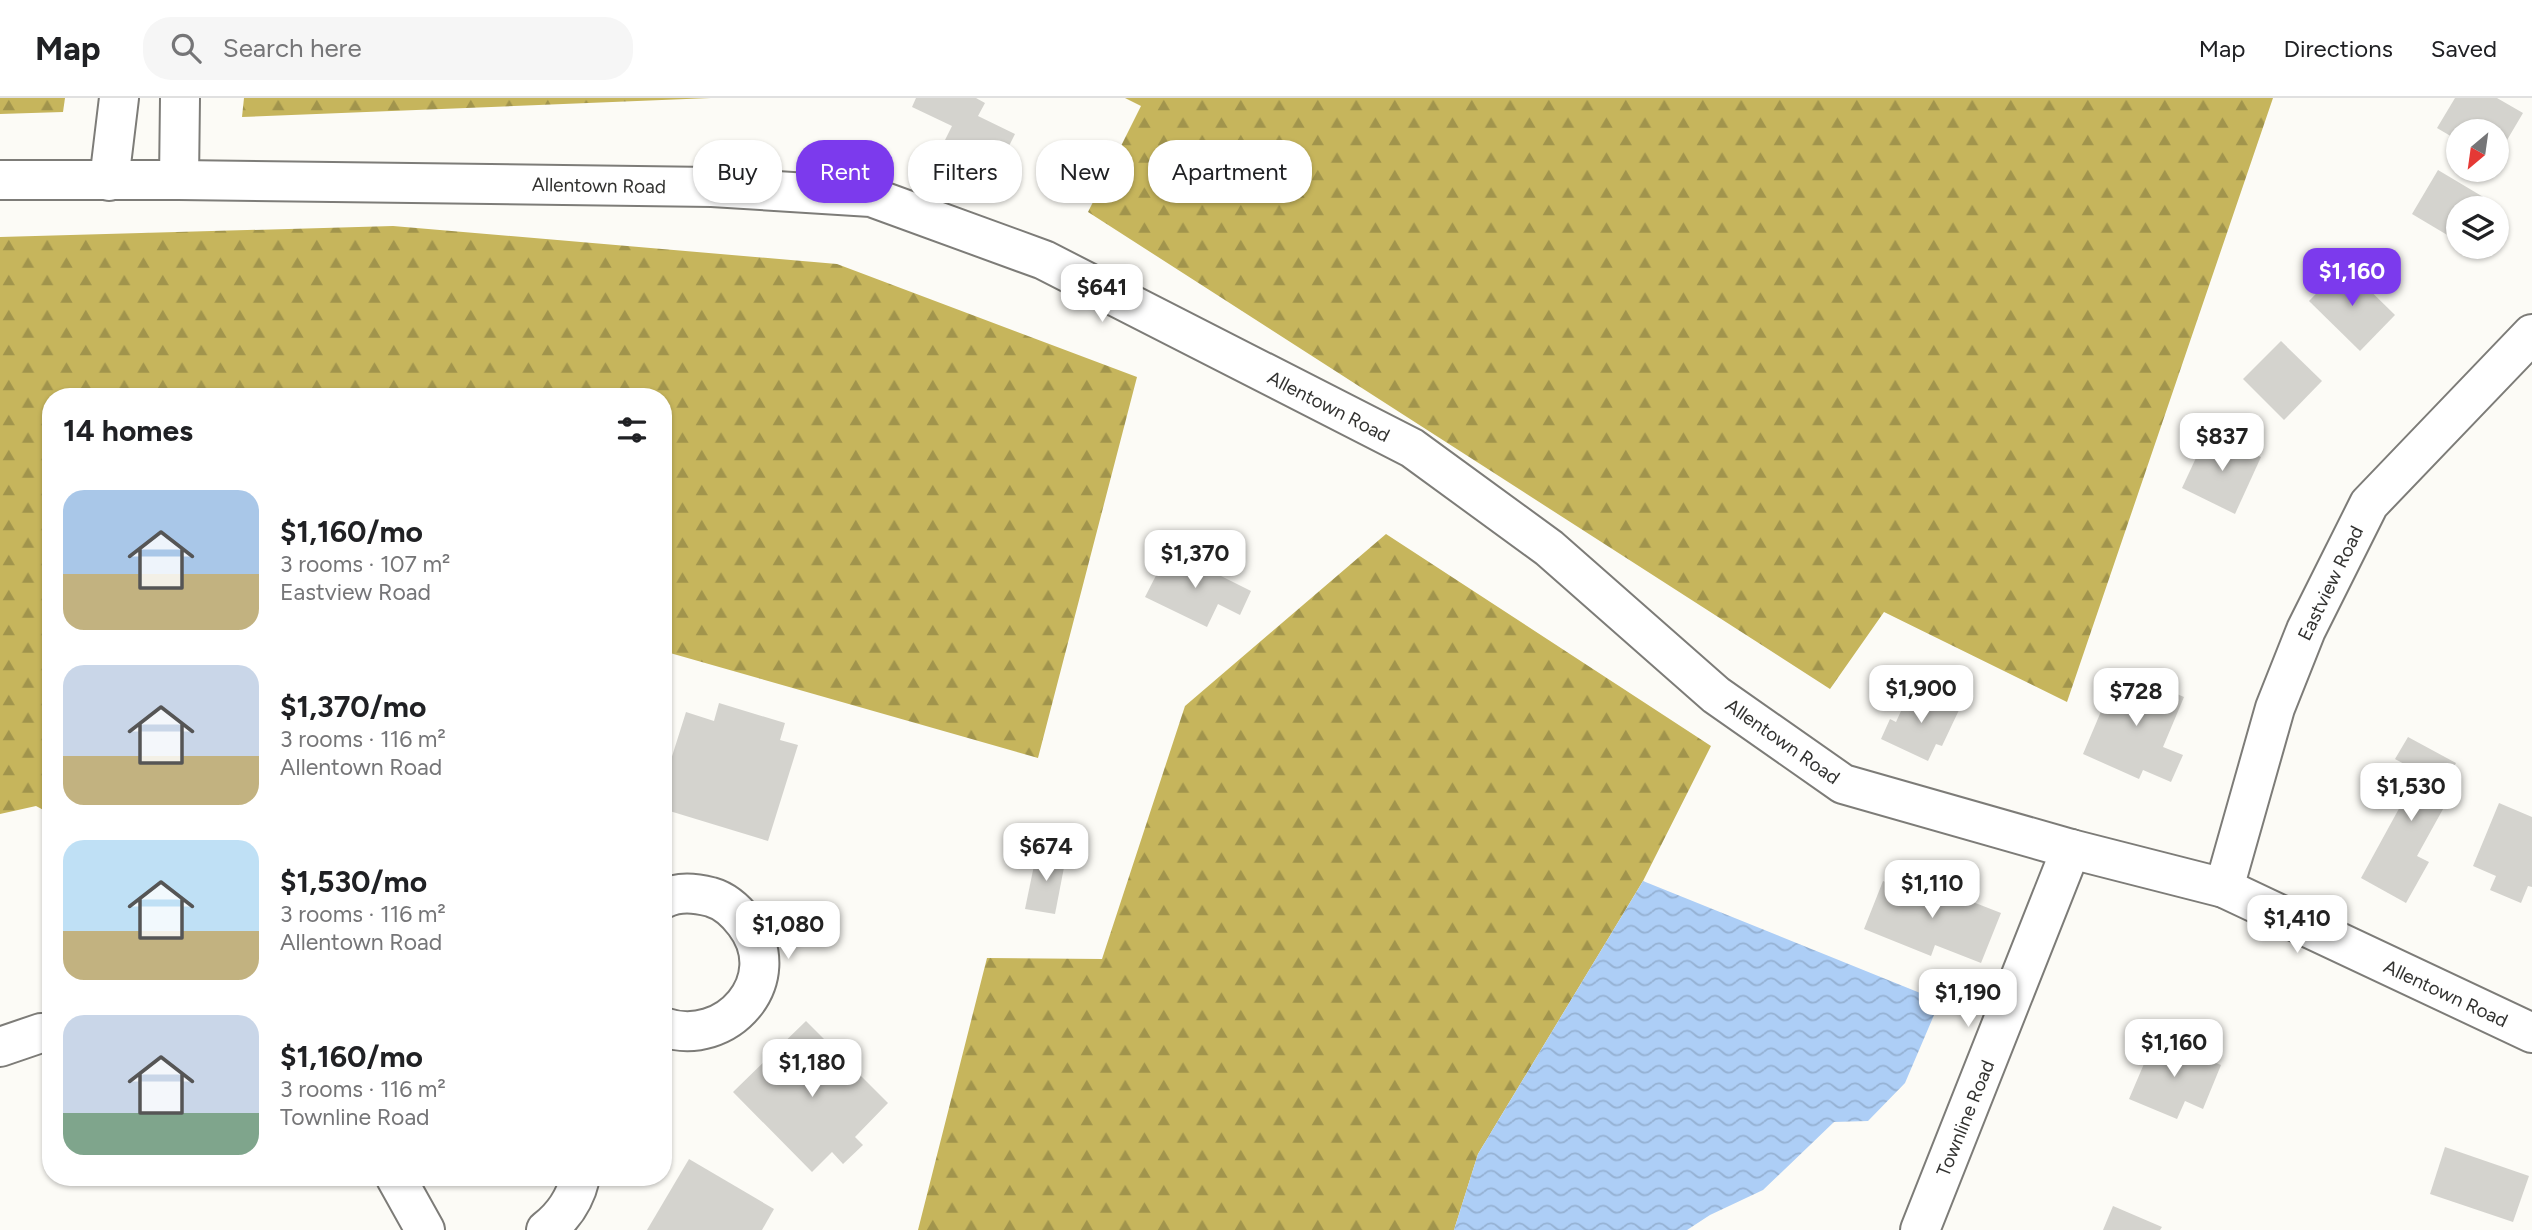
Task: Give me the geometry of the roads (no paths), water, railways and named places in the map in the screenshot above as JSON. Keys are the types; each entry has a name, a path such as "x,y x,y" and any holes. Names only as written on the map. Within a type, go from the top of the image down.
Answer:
{"street":[{"path":"109,181 119,98"},
{"path":"179,180 180,98"},
{"name":"Allentown Road","path":"0,180 712,187 871,197 1044,260 1412,448 1549,548 1716,695 1843,784 2071,849 2224,888 2532,1033"},
{"name":"Eastview Road","path":"2224,888 2275,708 2306,630 2369,504 2532,334"},
{"name":"Townline Road","path":"1920,1230 2071,849"},
{"path":"672,895 694,893 718,899 737,912 752,932 758,953 758,975 751,996 737,1014 719,1026 698,1032 672,1030"},
{"path":"0,1047 42,1033"},
{"path":"400,1186 425,1230"},
{"path":"545,1230 559,1220 578,1186"}],"water":[{"path":"1643,881 1940,1001 1905,1083 1868,1121 1834,1122 1763,1190 1710,1215 1687,1230 1454,1230 1478,1154"}]}
